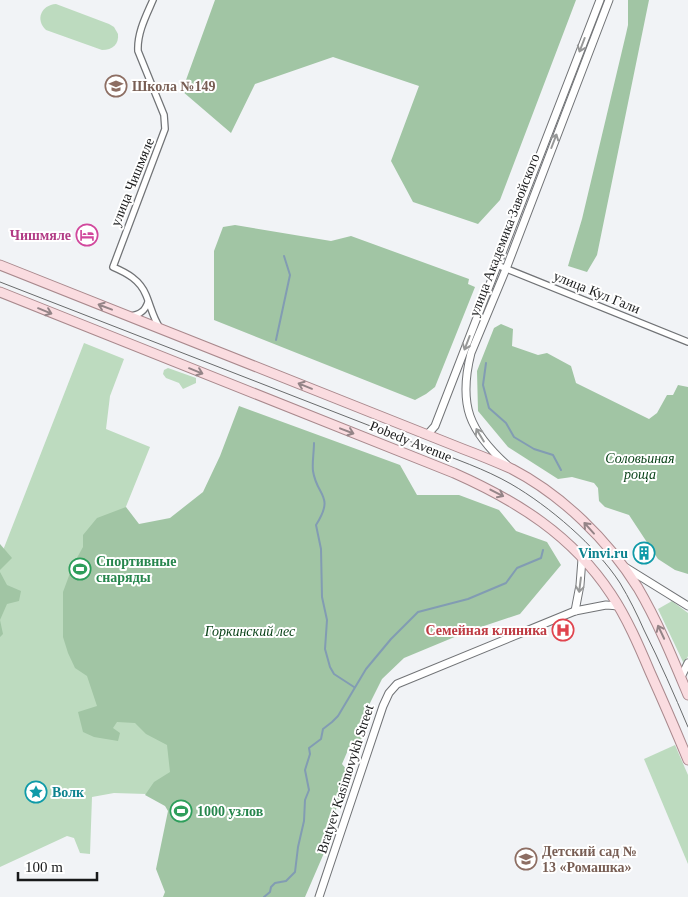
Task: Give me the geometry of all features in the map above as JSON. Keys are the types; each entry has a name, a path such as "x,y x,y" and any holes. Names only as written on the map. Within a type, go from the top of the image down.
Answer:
{"main road":[{"name":"Pobedy Avenue","path":"0,265 513,470 558,500 581,519 621,564 638,588 660,629 688,695"},
{"name":"Pobedy Avenue","path":"0,292 484,486 528,512 561,537 606,587 619,606 641,651 688,760"}],"street":[{"name":"улица Чишмяле","path":"153,0 139,36 138,51 164,115 165,130 113,267 136,280 143,288 153,316 160,328"},
{"name":"улица Академика Завойского","path":"427,435 435,426 600,0"},
{"name":"улица Академика Завойского","path":"513,470 484,444 467,408 464,387 471,353 506,269 608,0"},
{"name":"улица Кул Гали","path":"497,266 688,342"},
{"path":"130,316 137,315 144,310 148,302"},
{"path":"575,611 582,559"},
{"path":"621,564 688,606"},
{"name":"Bratyev Kasimovykh Street","path":"319,897 382,706 389,693 398,684 575,611 606,605 619,606"},
{"path":"681,677 688,663"}],"green space":[{"path":"215,0 576,0 500,200 478,224 413,202 391,161 419,86 333,57 255,84 231,133 182,91"},
{"path":"628,0 649,0 597,255 587,272 568,266 582,219 626,34"},
{"path":"56,4 114,27 118,34 116,43 112,48 102,50 46,30 41,22 41,14 47,7"},
{"path":"235,225 331,241 351,236 469,279 468,284 475,287 435,387 415,400 214,320 214,251 223,227"},
{"name":"Соловьиная роща","path":"501,324 513,329 512,346 538,355 547,353 571,366 576,383 649,419 657,413 667,395 673,395 678,385 688,387 688,574 675,570 658,559 629,515 605,507 599,501 598,488 594,483 572,477 558,479 508,447 478,411 477,371 494,328"},
{"path":"84,343 124,359 110,396 106,429 150,447 125,509 87,674 169,743 172,772 146,794 114,793 92,797 90,854 80,853 74,838 67,836 0,867 0,558"},
{"path":"168,368 196,378 196,383 183,389 179,383 166,378 163,374 164,370"},
{"name":"Горкинский лес","path":"239,406 400,465 417,495 459,495 499,510 516,531 547,542 561,565 520,614 469,631 404,658 382,679 366,711 364,728 355,732 362,737 360,743 351,743 342,764 347,770 324,853 305,897 163,897 165,892 156,869 168,811 165,806 145,795 154,782 170,772 167,745 146,734 135,723 117,722 113,728 120,733 118,741 94,737 83,732 78,712 97,706 87,676 75,668 63,637 63,592 73,565 83,547 83,535 97,518 126,507 139,524 170,518 203,492 220,456"},
{"path":"0,544 12,558 0,570"},
{"path":"0,572 7,585 21,591 19,601 7,604 0,620"},
{"path":"672,601 688,613 688,656 684,664 658,609"},
{"path":"0,620 3,634 0,637"},
{"path":"675,745 688,775 688,864 644,759"}],"waterway":[{"path":"276,340 290,275 284,256"},
{"path":"486,363 483,385 489,408 506,423 514,437 534,449 553,455 561,470"},
{"path":"314,443 313,471 324,502 324,508 316,525 321,549 322,597 327,620 325,649 334,674 354,687"},
{"path":"264,897 270,892 271,887 275,883 286,881 295,872 304,821 305,800 309,790 305,770 310,754 309,748 321,739 323,729 338,716 366,669 391,639 418,612 468,599 506,583 517,568 541,558 543,550"}],"tram line":[{"path":"0,282 470,464 526,493 556,515 585,541 620,583 656,654 688,727"}],"place":[{"name":"Школа №149","path":"116,86"},
{"name":"Чишмяле","path":"87,235"},
{"name":"Vinvi.ru","path":"644,553"},
{"name":"Спортивные снаряды","path":"80,569"},
{"name":"Семейная клиника","path":"563,630"},
{"name":"Волк","path":"36,792"},
{"name":"1000 узлов","path":"181,811"},
{"name":"Детский сад № 13 «Ромашка»","path":"526,859"}]}
